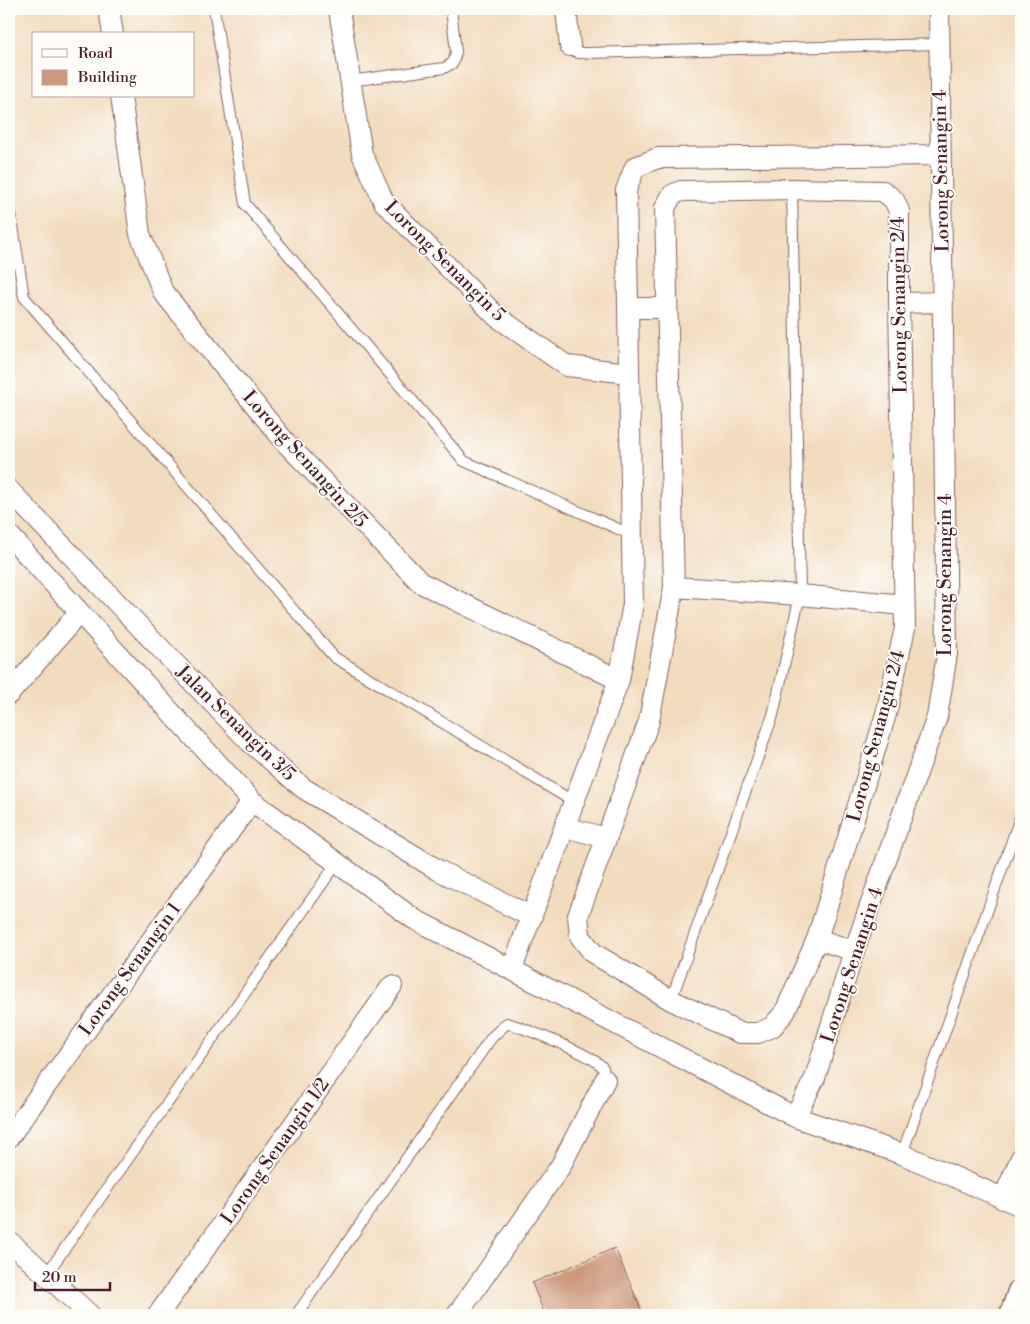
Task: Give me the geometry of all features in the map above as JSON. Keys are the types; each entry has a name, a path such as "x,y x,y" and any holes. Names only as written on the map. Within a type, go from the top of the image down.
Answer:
{"street":[{"path":"109,9 113,32"},
{"name":"Lorong Senangin 5","path":"339,9 362,154 384,202 496,316 567,366 629,373"},
{"path":"566,9 570,46"},
{"name":"Lorong Senangin 4","path":"795,1117 815,1078 854,951 937,718 947,654 939,9"},
{"name":"Lorong Senangin 2/5","path":"121,98 140,234 164,292 286,443 421,582 619,680"},
{"path":"512,969 619,680 633,604 626,190 635,167 658,158 941,155"},
{"name":"Lorong Senangin 2/4","path":"792,188 882,191 894,200 899,211 905,628 886,714 817,939 785,1012 772,1026 758,1034 740,1034 671,1000 593,953 580,936 578,916 648,721 674,587 665,208 672,195 681,191 792,188"},
{"path":"899,303 943,302"},
{"path":"628,308 667,308"},
{"name":"Jalan Senangin 3/5","path":"9,490 250,742 303,788 438,870 532,917"},
{"path":"9,535 252,801 414,919 795,1117 902,1154 1012,1202 1021,1158"},
{"path":"674,587 800,595 904,605"},
{"path":"9,694 79,613"},
{"name":"Lorong Senangin 1","path":"9,1137 252,801"},
{"path":"565,827 606,838"},
{"path":"817,939 854,951"},
{"name":"Lorong Senangin 1/2","path":"158,1315 392,986"},
{"path":"458,1315 560,1167 605,1080"},
{"path":"9,1240 90,1315"},
{"path":"1012,1315 1021,1292"}],"lane":[{"path":"214,9 245,204 464,461 632,535"},
{"path":"350,81 444,68 453,63 456,52 451,9"},
{"path":"570,46 578,53 587,53 939,44"},
{"path":"671,1000 773,715 800,595 792,188"},
{"path":"9,200 24,297 334,657 574,802"},
{"path":"902,1154 1021,815"},
{"path":"46,1275 337,863"},
{"path":"296,1315 492,1037 506,1023 525,1028 590,1058 602,1068 605,1080"}],"building":[{"path":"615,1248 643,1314 545,1315 532,1283"}]}
